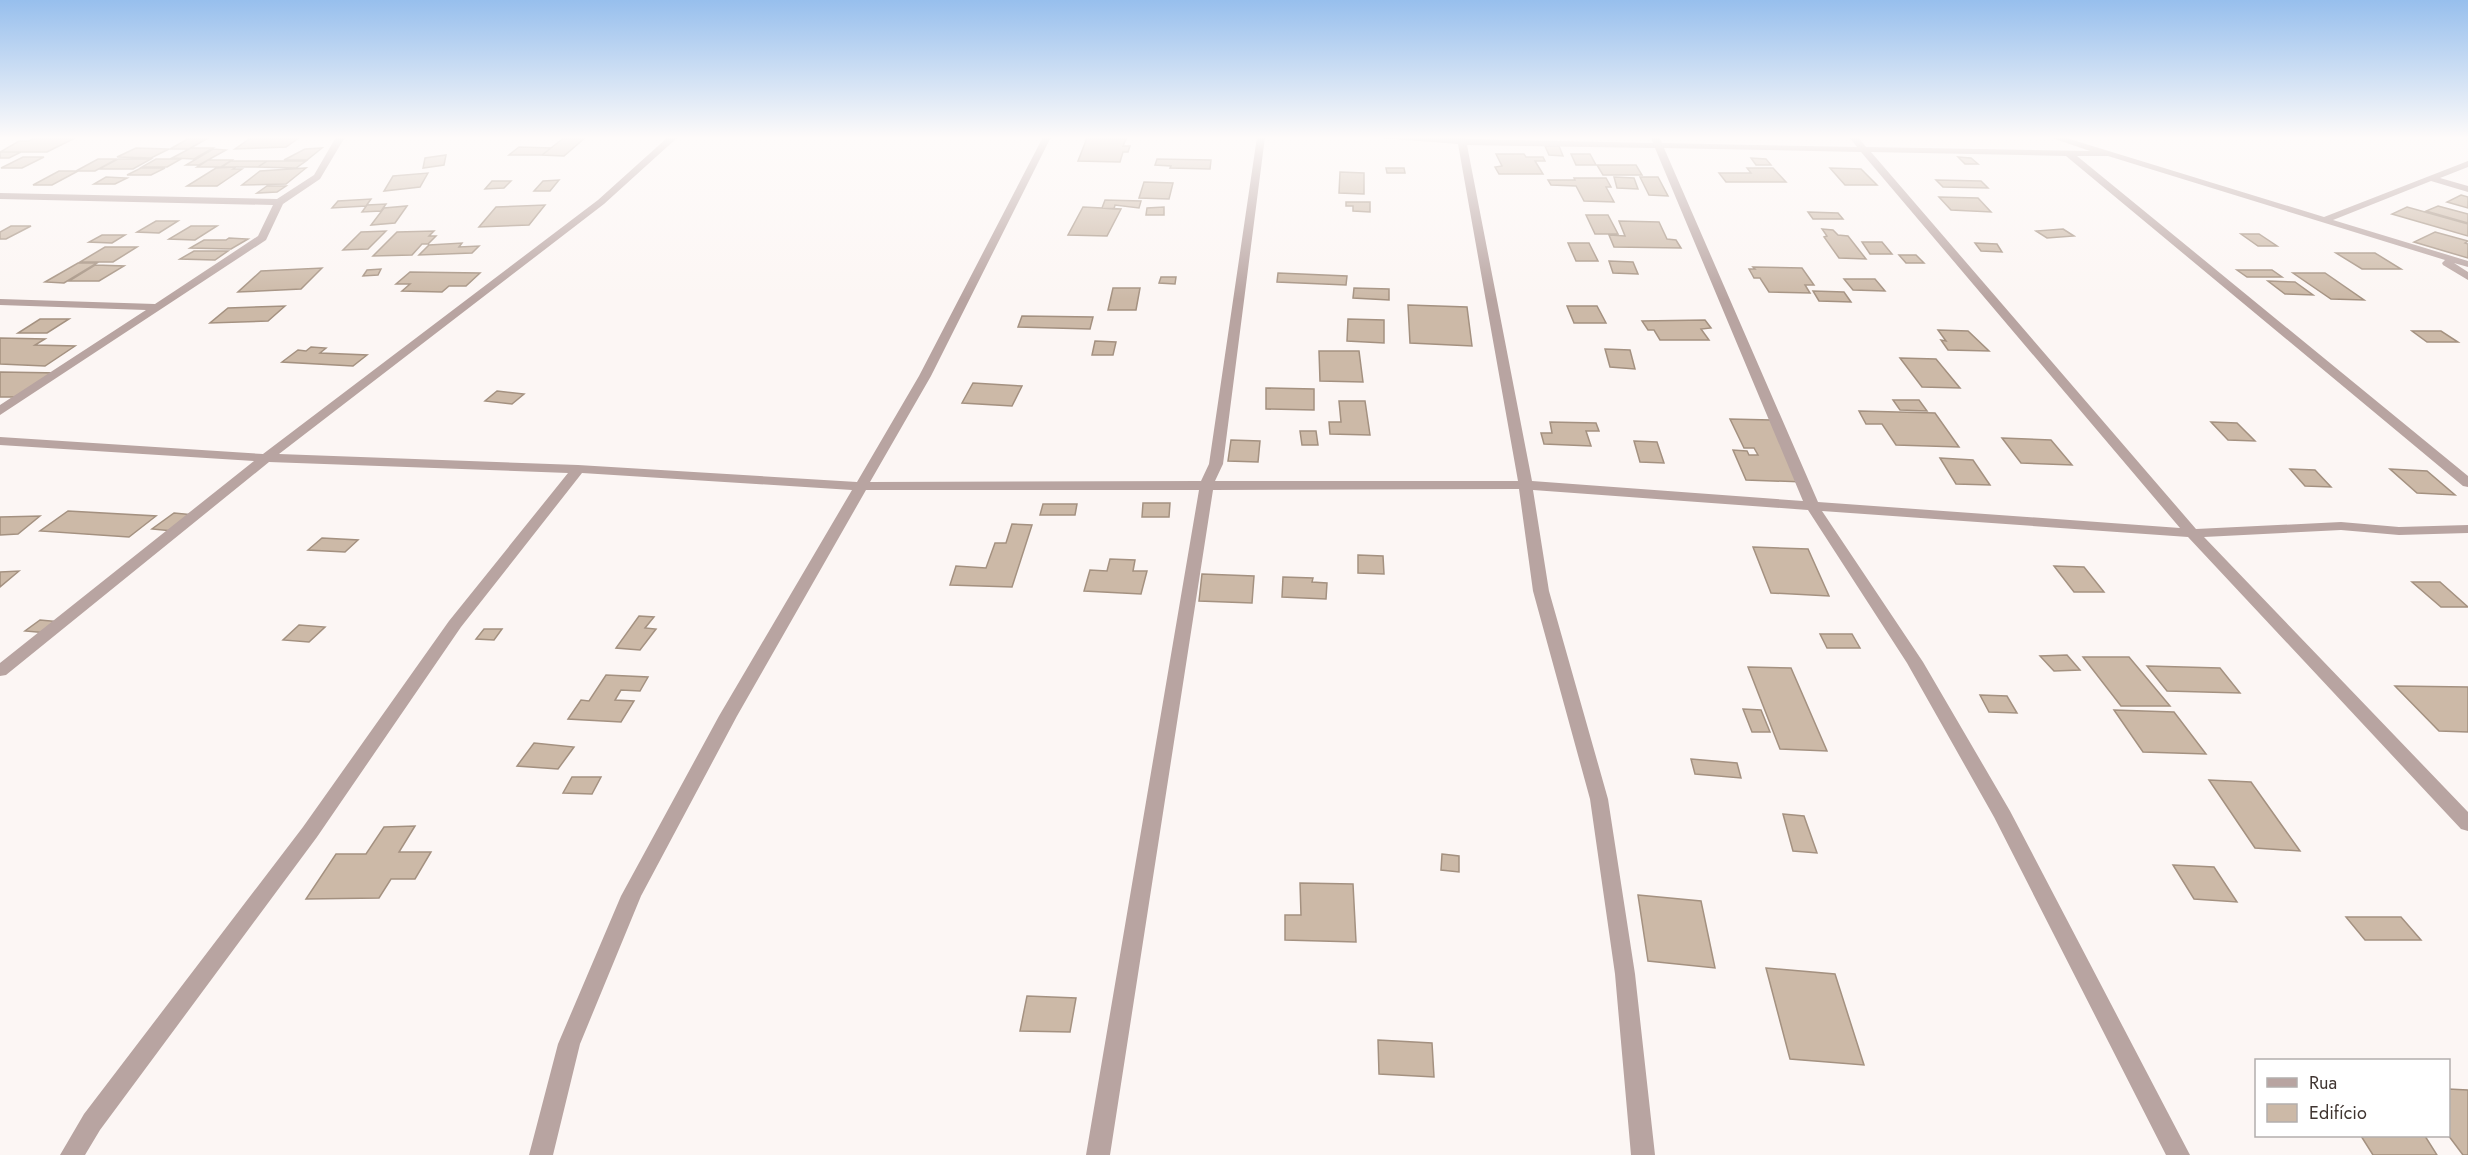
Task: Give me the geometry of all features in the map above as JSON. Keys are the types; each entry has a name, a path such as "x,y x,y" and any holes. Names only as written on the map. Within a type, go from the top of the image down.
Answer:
{"street":[{"path":"0,411 262,238 279,202 296,191"},
{"path":"0,671 266,458 613,191"},
{"path":"541,1155 569,1044 632,896 728,716 935,356 1019,191"},
{"path":"1098,1155 1207,484 1216,464 1254,191"},
{"path":"1472,191 1518,436 1541,591 1599,799 1625,974 1642,1155"},
{"path":"1678,191 1813,507 1916,662 1991,796 2178,1155"},
{"path":"1899,191 2192,533 2468,824"},
{"path":"2114,191 2468,483"},
{"path":"2228,191 2468,264"},
{"path":"2324,220 2397,191"},
{"path":"0,196 279,202"},
{"path":"2432,253 2468,277"},
{"path":"0,302 157,307"},
{"path":"0,441 266,458 578,469 862,486 1525,485 2192,533 2341,526 2399,531 2468,529"},
{"path":"72,1155 92,1122 310,832 455,624 578,469"}],"building":[{"path":"260,191 279,191 277,192 257,193"},
{"path":"1141,191 1171,191 1169,199 1139,198"},
{"path":"1339,191 1364,191 1364,194 1339,193"},
{"path":"1579,191 1608,191 1614,202 1584,201"},
{"path":"1647,191 1665,191 1668,196 1649,195"},
{"path":"2461,195 2468,197 2468,208 2447,202"},
{"path":"1939,197 1978,198 1991,212 1951,210"},
{"path":"371,199 366,206 332,208 338,201"},
{"path":"1105,200 1141,201 1139,208 1115,205 1114,209 1102,208"},
{"path":"1346,202 1370,202 1370,212 1353,211 1353,206 1346,206"},
{"path":"386,204 381,211 362,212 367,205"},
{"path":"545,205 529,225 479,227 496,207"},
{"path":"407,206 395,223 371,225 384,208"},
{"path":"2438,206 2468,214 2468,223 2426,211"},
{"path":"1083,207 1121,209 1107,236 1068,235"},
{"path":"1164,207 1164,215 1146,215 1147,208"},
{"path":"2407,207 2468,224 2468,236 2392,214"},
{"path":"1808,212 1838,213 1843,219 1813,219"},
{"path":"1586,215 1608,215 1618,234 1595,234"},
{"path":"156,221 178,221 159,233 137,232"},
{"path":"1619,221 1659,222 1667,239 1676,240 1681,248 1614,247 1609,235 1625,236"},
{"path":"11,226 31,226 6,239 0,239 0,232"},
{"path":"191,226 217,226 195,240 169,239"},
{"path":"1822,229 1833,230 1838,235 1848,236 1866,259 1839,258 1824,237 1827,236"},
{"path":"2063,229 2074,236 2047,238 2036,231"},
{"path":"386,231 368,249 343,250 361,232"},
{"path":"434,231 429,236 436,236 428,244 422,244 412,255 373,256 397,232"},
{"path":"2435,232 2468,241 2465,243 2468,244 2468,258 2414,242"},
{"path":"2241,234 2259,234 2277,246 2258,246"},
{"path":"102,235 125,235 112,243 89,242"},
{"path":"248,239 231,249 190,248 204,240"},
{"path":"1862,242 1882,242 1892,254 1870,254"},
{"path":"462,243 459,247 479,246 472,253 419,255 429,245"},
{"path":"1568,243 1589,243 1598,261 1576,261"},
{"path":"1975,243 1997,244 2002,252 1981,251"},
{"path":"105,247 137,247 113,262 80,262"},
{"path":"194,251 228,251 215,260 180,259"},
{"path":"2336,253 2375,253 2401,269 2362,269"},
{"path":"1899,255 1916,255 1924,263 1906,263"},
{"path":"1609,261 1633,262 1638,274 1613,273"},
{"path":"78,263 97,263 64,283 45,282"},
{"path":"95,265 124,266 99,281 69,281"},
{"path":"1753,267 1802,268 1814,285 1805,285 1810,293 1769,292 1760,278 1754,278 1749,269 1755,269"},
{"path":"322,268 301,289 238,292 261,271"},
{"path":"381,269 378,275 363,276 367,270"},
{"path":"2237,270 2272,270 2282,277 2247,277"},
{"path":"410,272 480,273 466,286 449,286 442,292 402,291 410,284 396,284"},
{"path":"1278,273 1347,276 1346,285 1277,282"},
{"path":"2293,273 2325,273 2364,300 2331,299"},
{"path":"1161,277 1176,277 1175,284 1159,283"},
{"path":"1844,279 1875,279 1885,291 1853,290"},
{"path":"2268,281 2295,282 2313,295 2285,294"},
{"path":"1113,288 1140,288 1136,310 1108,310"},
{"path":"1354,288 1389,289 1389,300 1353,298"},
{"path":"1813,291 1844,292 1851,302 1819,301"},
{"path":"1408,305 1467,307 1472,346 1410,343"},
{"path":"285,306 268,321 210,323 228,308"},
{"path":"1567,306 1597,306 1606,323 1574,323"},
{"path":"1022,316 1093,317 1090,329 1018,327"},
{"path":"40,319 69,319 47,333 18,333"},
{"path":"1348,319 1384,320 1384,343 1347,341"},
{"path":"1705,320 1711,328 1701,329 1709,340 1660,340 1654,330 1648,330 1642,321"},
{"path":"1938,330 1968,331 1989,351 1948,350 1941,340 1946,341"},
{"path":"2412,331 2441,331 2458,342 2427,342"},
{"path":"0,338 45,339 35,345 75,346 45,366 0,364"},
{"path":"1095,341 1116,342 1113,355 1092,355"},
{"path":"311,347 326,348 320,353 367,355 353,366 282,362 298,350 306,351"},
{"path":"1605,349 1630,350 1635,369 1610,367"},
{"path":"1319,351 1359,351 1363,382 1320,381"},
{"path":"1900,358 1936,359 1960,388 1922,387"},
{"path":"0,372 58,373 22,397 0,397"},
{"path":"973,383 1022,386 1012,406 962,403"},
{"path":"1266,388 1314,389 1314,410 1266,409"},
{"path":"497,391 524,394 512,404 485,401"},
{"path":"1893,400 1919,400 1927,411 1900,410"},
{"path":"1339,401 1365,401 1370,435 1330,434 1329,422 1341,422"},
{"path":"1859,411 1935,413 1959,447 1896,445 1882,424 1866,424"},
{"path":"1730,419 1771,420 1804,482 1746,480 1733,450 1758,455 1754,448 1744,448"},
{"path":"1550,422 1596,423 1599,431 1586,431 1591,446 1544,444 1541,433 1552,433"},
{"path":"2211,422 2237,423 2255,441 2228,440"},
{"path":"1300,431 1316,431 1318,445 1302,445"},
{"path":"2002,438 2051,440 2072,465 2021,463"},
{"path":"1231,440 1260,441 1258,462 1228,461"},
{"path":"1634,441 1657,442 1664,463 1640,462"},
{"path":"1940,458 1973,460 1990,485 1956,484"},
{"path":"2290,469 2315,470 2331,487 2305,486"},
{"path":"2390,469 2427,471 2455,495 2417,493"},
{"path":"1143,503 1170,503 1169,517 1142,517"},
{"path":"1043,504 1077,504 1075,515 1040,515"},
{"path":"68,511 156,516 129,537 40,531"},
{"path":"174,513 195,515 173,531 152,529"},
{"path":"40,516 18,534 0,535 0,517"},
{"path":"1012,524 1032,525 1012,587 950,585 956,566 986,568 995,543 1006,543"},
{"path":"322,538 358,540 345,552 308,550"},
{"path":"1753,547 1808,549 1829,596 1771,593"},
{"path":"1358,555 1383,556 1384,574 1358,573"},
{"path":"1110,559 1135,560 1133,571 1147,571 1141,594 1084,591 1090,570 1107,571"},
{"path":"2054,566 2084,567 2104,592 2074,592"},
{"path":"19,571 0,587 0,572"},
{"path":"1202,574 1254,576 1252,603 1199,601"},
{"path":"1283,577 1313,578 1312,582 1327,583 1326,599 1282,597"},
{"path":"2412,582 2440,582 2468,607 2441,607"},
{"path":"639,616 654,617 645,628 656,629 640,650 616,648"},
{"path":"40,620 62,622 48,633 25,631"},
{"path":"299,625 325,627 309,642 283,640"},
{"path":"484,629 502,629 494,640 476,639"},
{"path":"1820,634 1852,634 1860,648 1827,648"},
{"path":"2067,655 2080,670 2054,671 2040,656"},
{"path":"2083,657 2129,657 2170,706 2121,706"},
{"path":"2147,666 2220,668 2240,693 2167,691"},
{"path":"1748,667 1791,668 1827,751 1780,749"},
{"path":"606,675 648,677 640,691 621,690 615,700 634,701 621,722 568,719 581,700 589,701"},
{"path":"2395,686 2468,687 2468,732 2439,731"},
{"path":"1980,695 2007,696 2017,713 1989,712"},
{"path":"1743,709 1761,710 1770,732 1752,732"},
{"path":"2114,710 2174,712 2206,754 2143,752"},
{"path":"534,743 574,747 558,769 517,766"},
{"path":"1691,759 1737,763 1741,778 1695,774"},
{"path":"572,777 601,777 592,794 563,793"},
{"path":"2209,780 2251,782 2300,851 2255,848"},
{"path":"1783,814 1804,816 1817,853 1793,851"},
{"path":"415,826 399,852 431,852 415,879 391,879 379,898 306,899 336,854 366,854 384,827"},
{"path":"1442,854 1459,856 1459,872 1441,870"},
{"path":"2173,865 2214,867 2237,902 2194,899"},
{"path":"1300,883 1353,884 1356,942 1285,940 1285,915 1301,915"},
{"path":"1638,895 1701,901 1715,968 1648,961"},
{"path":"2346,917 2401,917 2421,940 2365,940"},
{"path":"1766,968 1835,974 1864,1065 1790,1059"},
{"path":"1027,996 1076,998 1070,1032 1020,1031"},
{"path":"1378,1040 1432,1043 1434,1077 1379,1074"},
{"path":"2450,1089 2468,1090 2468,1155 2463,1155 2450,1137"},
{"path":"2362,1137 2426,1137 2437,1155 2373,1155"}]}
